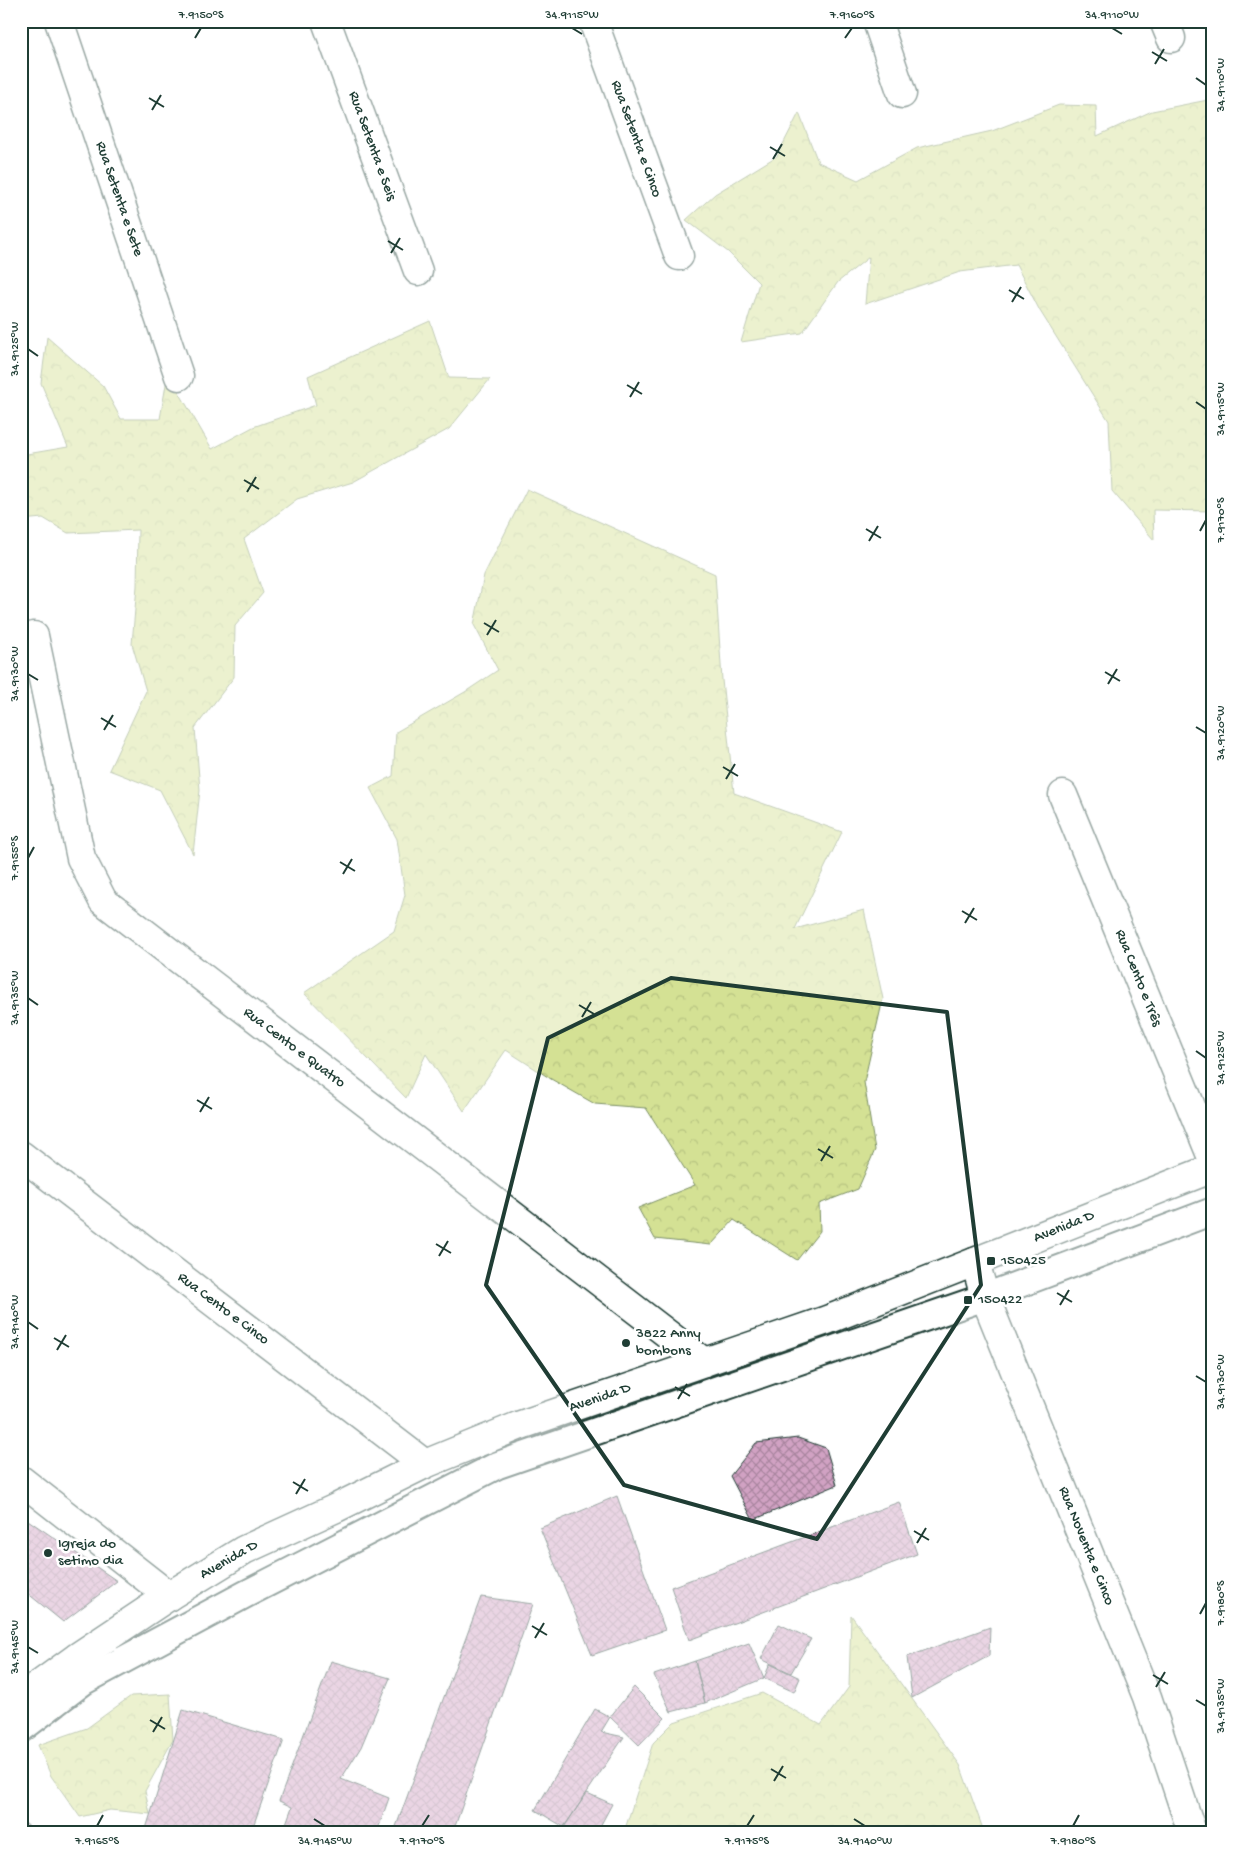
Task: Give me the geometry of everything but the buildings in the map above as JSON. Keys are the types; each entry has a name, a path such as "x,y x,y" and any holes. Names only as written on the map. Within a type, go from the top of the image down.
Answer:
{"street":[{"name":"Rua Setenta e Sete","path":"59,21 179,376"},
{"name":"Rua Setenta e Seis","path":"326,21 418,271"},
{"name":"Rua Setenta e Cinco","path":"593,21 679,256"},
{"path":"877,21 902,94"},
{"name":"Rua Cento e Quatro","path":"34,636 81,858 103,901 704,1362"},
{"name":"Rua Cento e Três","path":"1062,795 1213,1160"},
{"name":"Rua Cento e Cinco","path":"21,1155 425,1464"},
{"name":"Avenida D","path":"21,1698 76,1658 169,1596 244,1550 336,1508 425,1464 518,1426 827,1320 1213,1168"},
{"name":"Avenida D","path":"21,1729 84,1681 246,1594 498,1465 985,1298 1213,1211"},
{"name":"Rua Noventa e Cinco","path":"975,1262 985,1298 1147,1698 1192,1832"},
{"path":"21,1480 169,1596"}],"highlighted area":[{"path":"671,978 947,1012 981,1285 817,1539 624,1485 486,1285 548,1038"}],"green space":[{"path":"1213,99 1213,511 1153,510 1154,540 1112,491 1109,421 1040,311 1016,265 960,272 865,304 869,257 838,282 802,333 741,342 759,283 728,252 686,220 715,194 777,156 799,113 818,162 858,180 917,148 992,131 1059,105 1096,106 1097,136 1152,111"},
{"path":"430,321 449,378 490,379 449,429 353,482 297,499 244,539 263,593 235,626 234,677 195,728 200,790 193,854 160,790 109,770 146,691 132,644 137,586 138,530 68,533 43,518 21,520 21,455 68,447 41,383 47,337 103,386 121,419 160,419 168,373 212,449 253,427 316,405 308,376"},
{"path":"527,489 715,574 722,680 734,793 842,832 795,929 864,910 883,999 864,1082 875,1150 858,1189 819,1204 820,1231 797,1260 734,1220 711,1245 655,1239 638,1208 695,1185 646,1108 595,1104 506,1050 464,1111 426,1054 406,1098 304,993 394,931 405,895 397,839 370,788 393,776 396,732 465,692 498,670 474,625 484,575"},
{"path":"851,1615 960,1765 984,1832 624,1832 653,1743 674,1722 762,1693 821,1725 849,1687"},
{"path":"170,1694 173,1740 145,1791 150,1814 110,1810 80,1817 51,1776 38,1745 87,1728 131,1696"}],"place":[{"name":"150425","path":"991,1261"},
{"name":"150422","path":"968,1300"},
{"name":"3822 Anny bombons","path":"626,1343"},
{"name":"Igreja do setimo dia","path":"48,1553"}]}
